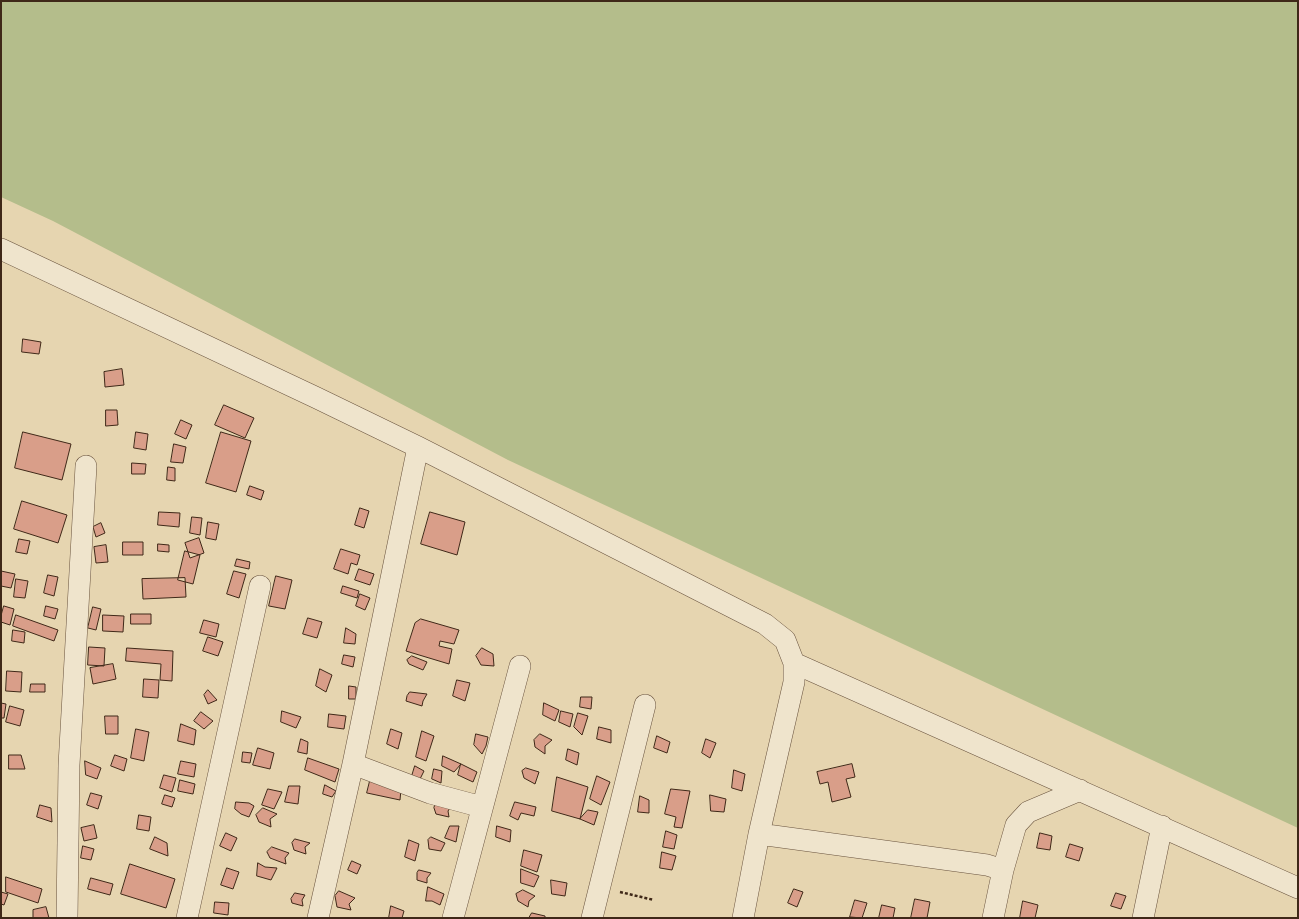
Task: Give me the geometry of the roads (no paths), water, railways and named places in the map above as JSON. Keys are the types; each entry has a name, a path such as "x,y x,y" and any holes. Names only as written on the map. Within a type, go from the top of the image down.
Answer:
{"street":[{"path":"1,249 310,394 418,447 764,624 785,640 794,663 794,682 759,834 742,918"},
{"path":"318,918 353,764 418,447"},
{"path":"67,918 68,765 86,466"},
{"path":"187,918 260,586"},
{"path":"794,663 1298,888"},
{"path":"453,918 520,666"},
{"path":"592,918 645,705"},
{"path":"353,764 430,793 482,808"},
{"path":"993,918 1003,870 1016,825 1028,812 1080,790"},
{"path":"1143,918 1162,826"},
{"path":"759,834 987,865 1003,870"}]}
